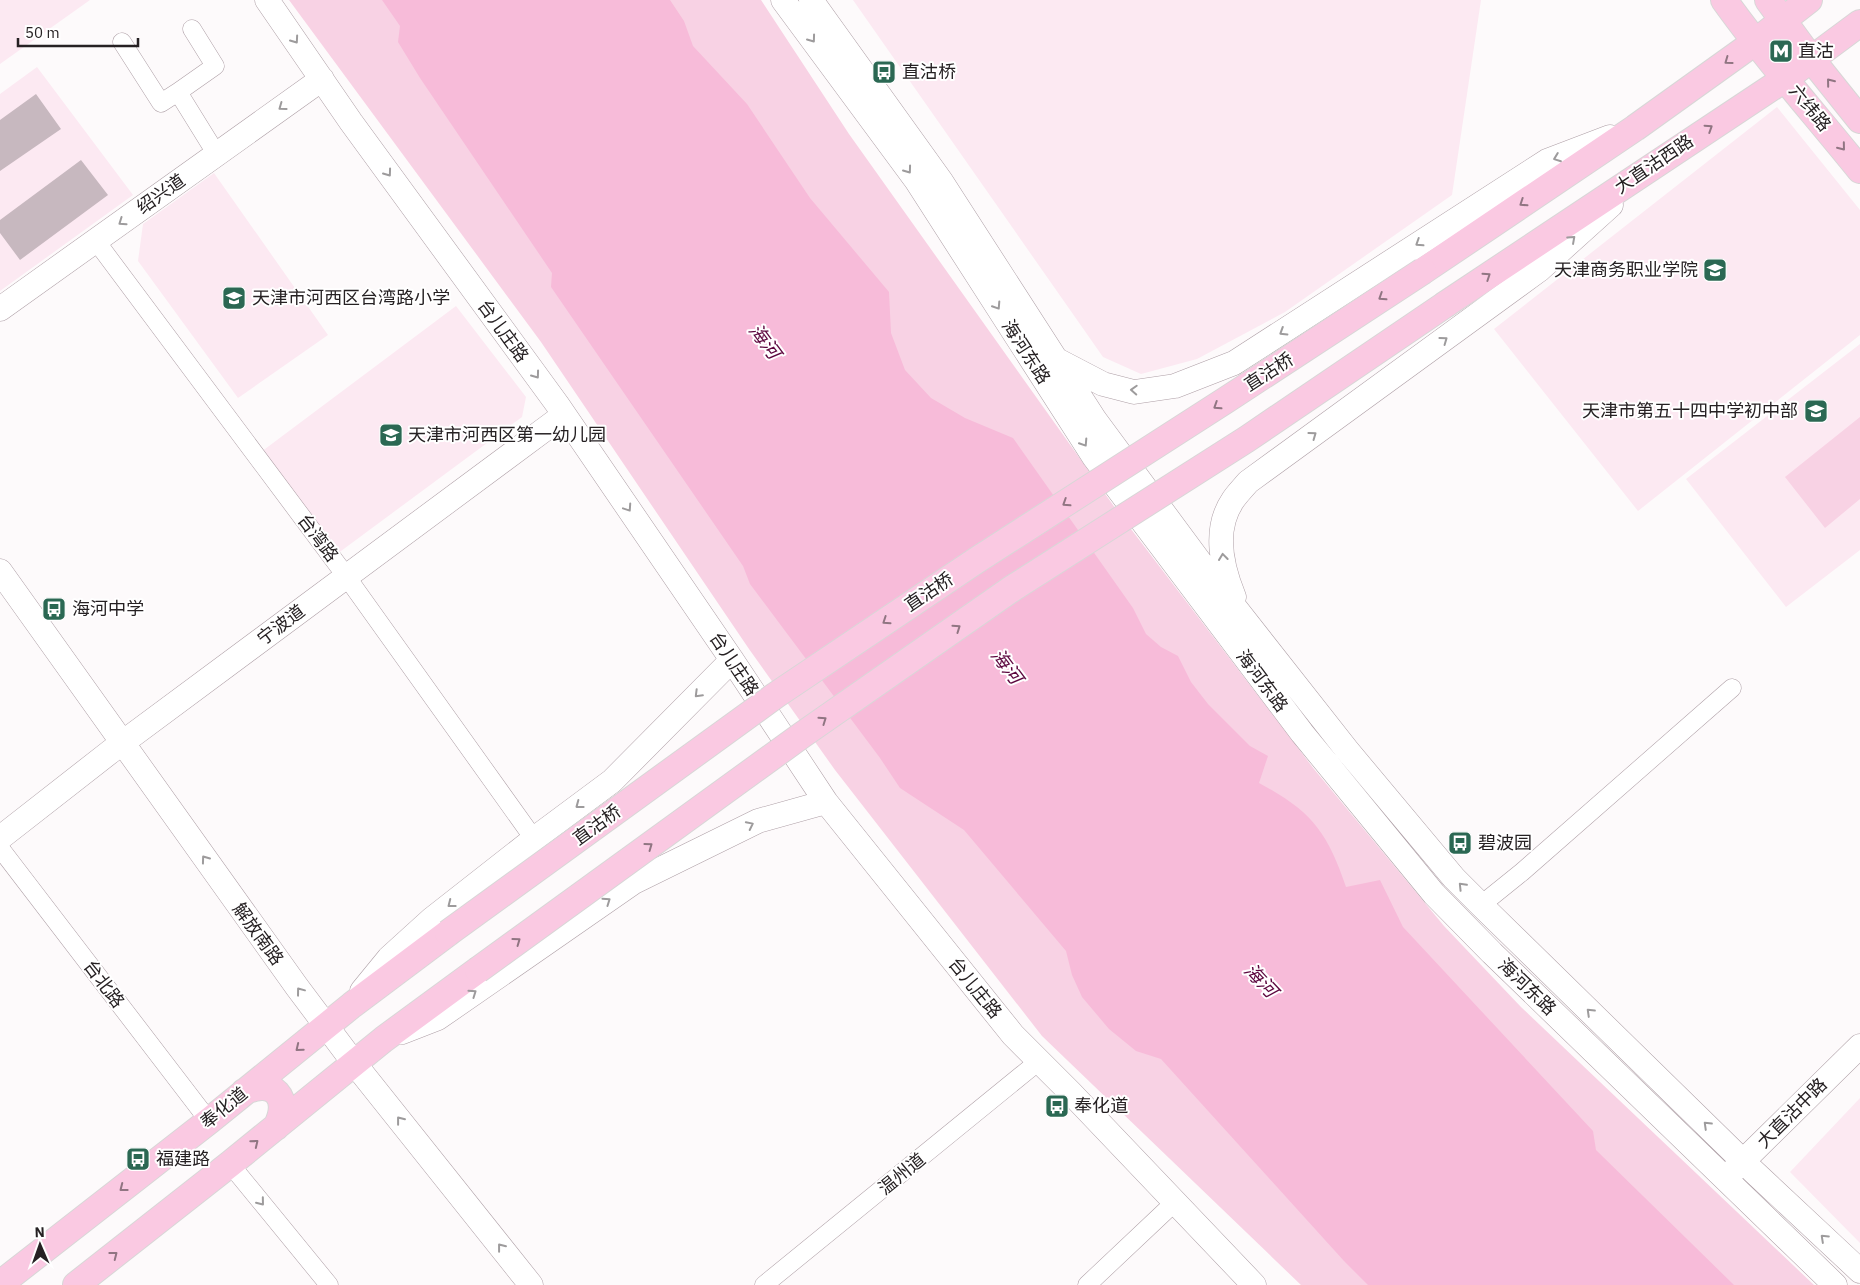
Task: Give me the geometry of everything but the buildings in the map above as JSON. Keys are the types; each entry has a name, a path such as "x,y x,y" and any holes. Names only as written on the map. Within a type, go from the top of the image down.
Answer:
{"main road":[{"name":"台儿庄路","path":"267,0 351,122 564,415 732,660 826,802 1013,1035 1071,1093 1254,1285"},
{"name":"海河东路","path":"782,0 916,180 1094,457 1302,733 1434,894 1492,953 1835,1285"},
{"name":"海河东路","path":"811,0 941,182 1095,420 1244,619 1347,750 1454,878 1481,906 1748,1166 1860,1271"},
{"name":"六纬路","path":"1724,0 1754,42 1786,78 1860,170"},
{"path":"1056,360 1102,384 1134,392 1175,386 1234,363 1547,161 1635,128 1754,42 1775,10 1809,0"},
{"name":"六纬路","path":"1775,10 1860,120"},
{"name":"大直沽西路","path":"384,1039 802,735 1014,588 1247,439 1642,172 1786,78 1860,23"},
{"name":"绍兴道","path":"0,309 322,78"},
{"name":"直沽桥","path":"448,933 776,695 977,560 1226,400 1635,128"},
{"path":"1244,619 1226,577 1221,539 1225,518 1232,501 1248,482 1539,270 1608,207 1642,172"},
{"name":"宁波道","path":"0,838 346,576 564,415"},
{"name":"解放南路","path":"0,572 326,1026 531,1285"},
{"path":"352,1005 389,958 432,919 612,781 732,660"},
{"path":"76,1285 230,1164 384,1039 438,1018 634,882 758,821 826,802"},
{"name":"奉化道","path":"2,1279 209,1121 352,1005 448,933"},
{"name":"大直沽中路","path":"1730,1185 1860,1046"},
{"name":"大直沽中路","path":"1748,1166 1860,1066"},
{"path":"244,1092 263,1086 275,1091 281,1100 282,1109 276,1127"}],"street":[{"path":"122,42 161,103 215,66 192,29"},
{"path":"178,92 217,155"},
{"name":"台湾路","path":"96,241 346,576 534,839"},
{"path":"1481,906 1732,688"},
{"name":"台北路","path":"0,848 209,1121"},
{"name":"温州道","path":"764,1285 1038,1061"},
{"path":"230,1164 328,1285"},
{"path":"1087,1285 1175,1202"}],"shaded area":[{"path":"0,0 90,0 0,64"},
{"path":"289,0 761,0 849,134 1118,512 1314,769 1444,926 1521,1007 1814,1285 1301,1285 1042,1036 835,770 749,649 541,342"},
{"path":"853,0 1481,0 1452,195 1285,312 1197,359 1141,374 1103,357"},
{"path":"37,67 133,195 0,291 0,94"},
{"name":"天津商务职业学院","path":"1777,107 1860,210 1860,335 1638,511 1494,329"},
{"name":"天津市河西区台湾路小学","path":"214,173 328,335 238,398 138,261 143,224"},
{"name":"天津市河西区第一幼儿园","path":"456,306 526,397 522,417 337,554 261,452"},
{"name":"天津市第五十四中学初中部","path":"1860,344 1860,550 1786,607 1686,479"},
{"path":"1860,417 1860,499 1825,528 1785,477"},
{"path":"1860,1098 1860,1243 1790,1172"}],"water":[{"name":"海河","path":"382,0 670,0 684,21 693,46 747,104 810,198 889,292 891,333 905,370 931,398 965,418 1013,438 1133,608 1146,634 1161,647 1178,656 1191,682 1208,704 1250,746 1268,756 1259,783 1292,803 1315,824 1332,851 1346,887 1380,880 1403,927 1593,1131 1596,1150 1734,1285 1368,1285 1161,1059 1136,1051 1109,1029 1082,997 1072,975 1066,951 964,830 900,788 880,758 750,584 743,566 551,287 552,273 420,78 398,42 400,26"}],"place":[{"name":"直沽","path":"1781,51"},
{"name":"直沽桥","path":"884,72"},
{"name":"天津商务职业学院","path":"1715,270"},
{"name":"天津市河西区台湾路小学","path":"234,298"},
{"name":"天津市第五十四中学初中部","path":"1816,411"},
{"name":"天津市河西区第一幼儿园","path":"391,435"},
{"name":"海河中学","path":"54,609"},
{"name":"碧波园","path":"1460,843"},
{"name":"奉化道","path":"1057,1106"},
{"name":"福建路","path":"138,1159"}]}
